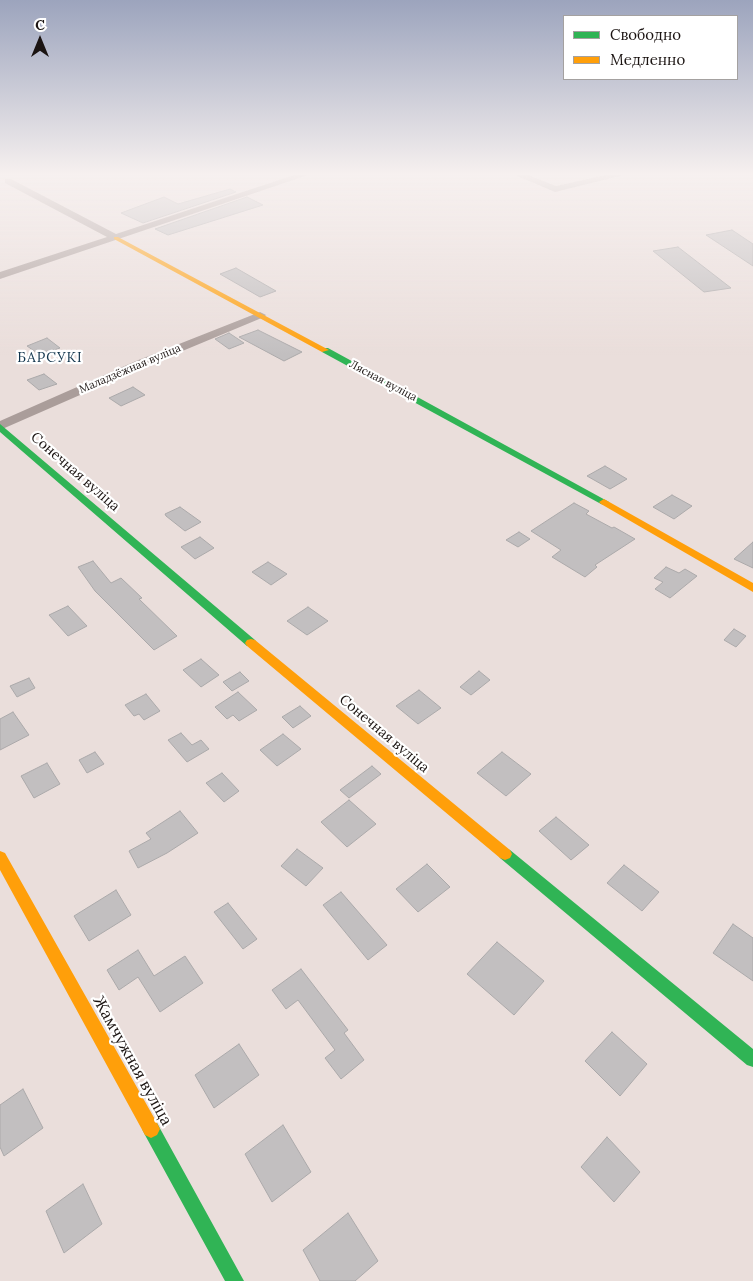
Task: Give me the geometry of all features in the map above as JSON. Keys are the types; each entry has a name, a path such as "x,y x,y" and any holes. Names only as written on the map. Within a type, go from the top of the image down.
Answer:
{"street":[{"name":"Лясная вуліца","path":"110,235 551,472 753,588"},
{"path":"0,276 126,235"},
{"name":"Маладзёжная вуліца","path":"0,427 140,364 260,314"},
{"name":"Сонечная вуліца","path":"0,427 201,602 753,1059"},
{"name":"Жамчужная вуліца","path":"0,857 235,1281"}],"building":[{"path":"706,235 739,235 753,244 753,266"},
{"path":"678,247 731,288 704,292 653,251"},
{"path":"236,268 276,291 260,297 220,274"},
{"path":"258,330 302,352 284,361 239,337"},
{"path":"229,333 244,343 229,349 215,339"},
{"path":"47,338 60,348 40,355 27,346"},
{"path":"44,374 57,384 39,390 27,380"},
{"path":"133,387 145,395 121,406 109,398"},
{"path":"605,466 627,479 610,489 587,476"},
{"path":"672,495 692,506 674,519 653,507"},
{"path":"574,503 589,511 586,514 635,539 595,565 597,567 585,577 552,557 561,550 531,531"},
{"path":"180,507 201,522 185,531 166,516 165,514"},
{"path":"519,532 530,539 518,547 506,540"},
{"path":"200,537 214,548 195,559 181,547"},
{"path":"753,542 753,568 734,559"},
{"path":"93,561 111,583 121,578 142,598 139,599 177,636 154,650 95,591 78,567"},
{"path":"268,562 287,574 271,585 252,572"},
{"path":"666,567 679,573 685,569 697,576 670,598 655,589 663,582 654,578"},
{"path":"68,606 87,626 68,636 49,615"},
{"path":"308,607 328,621 307,635 287,621"},
{"path":"734,629 746,636 736,647 724,640"},
{"path":"201,659 219,675 201,687 183,670"},
{"path":"479,671 490,680 471,695 460,687"},
{"path":"240,672 249,681 232,691 223,682"},
{"path":"29,678 35,688 17,697 10,686"},
{"path":"419,690 441,708 418,724 396,706"},
{"path":"238,692 257,710 239,721 233,715 227,719 215,707"},
{"path":"146,694 160,711 144,720 139,714 134,716 125,705"},
{"path":"300,706 311,716 293,728 282,717"},
{"path":"13,712 29,735 0,750 0,719"},
{"path":"181,733 192,745 201,740 209,749 187,762 168,740"},
{"path":"283,734 301,749 277,766 260,750"},
{"path":"95,752 104,764 87,773 79,760"},
{"path":"502,752 531,774 506,796 477,773"},
{"path":"47,763 60,784 34,798 21,776"},
{"path":"372,766 381,774 349,798 340,790"},
{"path":"222,773 239,791 224,802 206,783"},
{"path":"349,800 376,824 347,847 321,822"},
{"path":"180,811 198,833 167,853 138,868 129,851 151,839 146,833"},
{"path":"556,817 589,845 571,860 539,831"},
{"path":"297,849 323,868 306,886 281,866"},
{"path":"427,864 450,887 418,912 396,889"},
{"path":"624,865 659,892 642,911 607,883"},
{"path":"116,890 131,915 89,941 74,916"},
{"path":"341,892 387,945 368,960 323,905"},
{"path":"228,903 257,939 243,949 214,912"},
{"path":"733,924 753,938 753,981 713,953"},
{"path":"497,942 544,981 514,1015 467,974"},
{"path":"138,950 154,976 185,956 203,983 160,1012 138,977 119,990 107,970"},
{"path":"301,969 348,1030 344,1033 364,1060 341,1079 325,1058 335,1050 298,1000 286,1009 272,990"},
{"path":"612,1032 647,1064 620,1096 585,1061"},
{"path":"239,1044 259,1075 214,1108 195,1075"},
{"path":"23,1089 43,1128 4,1156 0,1147 0,1105"},
{"path":"283,1125 311,1172 272,1202 245,1154"},
{"path":"607,1137 640,1172 614,1202 581,1167"},
{"path":"83,1184 102,1224 64,1253 46,1211"},
{"path":"348,1213 378,1261 355,1281 320,1281 303,1250"}],"traffic: fast":[{"path":"325,350 604,502"},
{"path":"0,427 251,643"},
{"path":"505,854 753,1059"},
{"path":"151,1129 235,1281"}],"traffic: slow":[{"path":"116,238 325,350"},
{"path":"604,502 753,588"},
{"path":"251,643 505,854"},
{"path":"0,857 151,1129"}],"district":[{"name":"БАРСУКІ","path":"50,358"}]}
